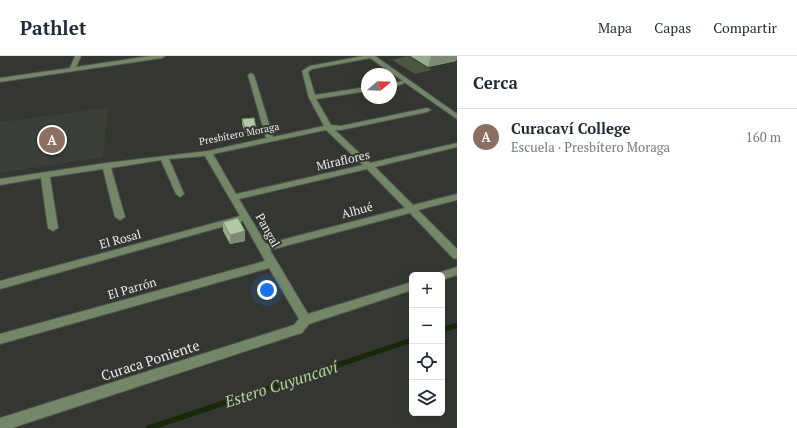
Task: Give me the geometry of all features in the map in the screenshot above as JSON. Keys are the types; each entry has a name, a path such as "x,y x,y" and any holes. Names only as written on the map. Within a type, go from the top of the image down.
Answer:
{"street":[{"path":"72,70 78,56"},
{"path":"113,64 115,56"},
{"path":"0,80 162,56"},
{"path":"456,115 372,56 310,68 305,71 312,98 328,128 369,166 457,255"},
{"path":"251,75 270,139"},
{"path":"397,84 401,83"},
{"path":"312,98 361,90"},
{"name":"Presbítero Moraga","path":"0,182 164,157 208,153 270,139 328,128 341,128 427,110"},
{"name":"Miraflores","path":"235,197 457,145"},
{"name":"Pangal","path":"208,153 235,197 305,320"},
{"path":"164,157 180,194"},
{"path":"106,166 120,217"},
{"path":"45,174 53,228"},
{"name":"Alhué","path":"263,248 457,197"},
{"name":"El Rosal","path":"0,285 246,217"},
{"name":"El Parrón","path":"0,339 272,263"},
{"path":"445,275 457,271"},
{"name":"Curaca Poniente","path":"0,425 298,329 305,320 409,287"}],"shaded area":[{"path":"108,108 103,157 0,173 0,122"}],"green space":[{"path":"408,56 432,70 415,74 392,60"}],"building":[{"path":"254,118 256,127 245,128 242,119"},
{"path":"238,218 245,231 230,235 223,222"}],"waterway":[{"name":"Estero Cuyuncaví","path":"445,329 457,325"},
{"name":"Estero Cuyuncaví","path":"149,428 409,341"}],"place":[{"name":"Curacaví College","path":"52,140"}]}
